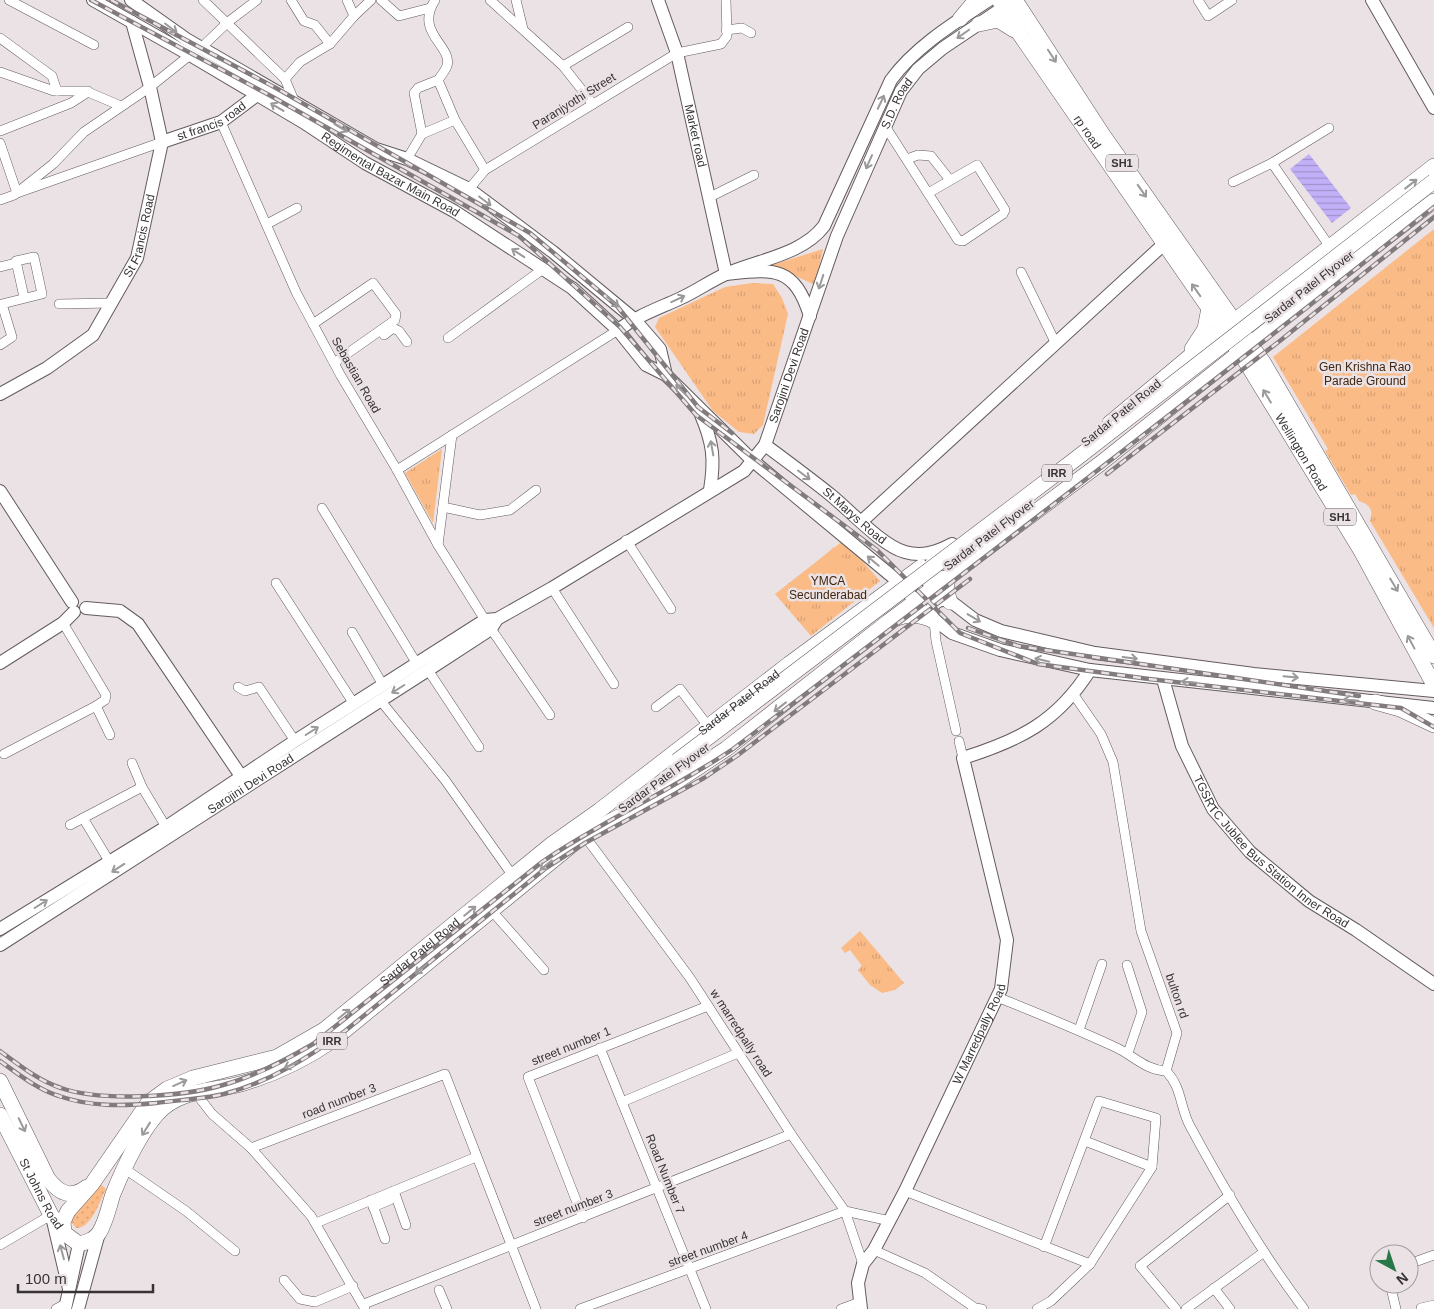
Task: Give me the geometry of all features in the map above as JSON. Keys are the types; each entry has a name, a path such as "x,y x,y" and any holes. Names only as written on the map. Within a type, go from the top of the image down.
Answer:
{"main road":[{"name":"Regimental Bazar Main Road","path":"92,0 303,122 365,163 454,211 584,297 618,330 646,365 666,375 753,461"},
{"name":"Regimental Bazar Main Road","path":"132,0 186,39 376,149 407,159 469,189 554,252 634,319 660,349 666,375"},
{"name":"Market road","path":"658,0 677,53 726,274"},
{"path":"960,19 976,0"},
{"name":"S.D. Road","path":"726,274 806,243 824,226 890,80 919,50 989,0"},
{"path":"1032,0 1030,16 1034,29"},
{"path":"1372,0 1434,108"},
{"name":"S.D. Road","path":"837,236 901,91 918,69 943,48 1010,1"},
{"name":"rp road","path":"1010,1 1034,29 1102,135 1207,283 1229,325"},
{"name":"rp road","path":"1010,1 1021,36 1209,308 1229,325"},
{"path":"979,24 998,20 1008,24 1021,36"},
{"name":"St Francis Road","path":"1,389 48,368 93,335 137,258 162,142 150,87 132,22"},
{"name":"st francis road","path":"162,142 221,122 257,95"},
{"path":"303,122 310,111"},
{"name":"Sardar Patel Road","path":"64,1233 63,1222 68,1211 92,1184 148,1103 167,1089 193,1078 277,1057 303,1044 332,1024 552,844 600,810 708,726 1065,459 1229,325 1434,166"},
{"name":"Sardar Patel Flyover","path":"600,810 679,764 1434,181"},
{"name":"Sardar Patel Flyover","path":"584,835 1054,485 1434,190"},
{"name":"Sardar Patel Road","path":"99,1233 125,1169 147,1126 159,1112 176,1099 195,1092 243,1083 307,1058 370,1011 490,910 584,835 638,807 726,749 894,618 1081,479 1334,277 1434,201"},
{"name":"Sarojini Devi Road","path":"0,930 166,827 380,700 422,667 491,623 552,588 626,540 744,471 766,446 837,236"},
{"path":"862,521 1164,244"},
{"path":"1324,252 1334,277"},
{"path":"618,330 634,319 726,274 767,270 780,274 796,285 804,299 810,316"},
{"path":"1207,283 1240,305 1259,302"},
{"path":"1178,366 1205,329 1209,308"},
{"name":"SH1","path":"1229,325 1434,656"},
{"name":"Wellington Road","path":"1245,348 1360,549 1434,685"},
{"path":"698,408 710,437 713,453 710,490"},
{"name":"St Marys Road","path":"766,446 862,521 889,546 904,552 921,554 937,552 952,544"},
{"path":"1065,459 1081,479"},
{"name":"St Marys Road","path":"753,461 900,583 933,620 952,632 1000,650 1090,670 1434,708"},
{"path":"0,492 73,607"},
{"path":"937,556 932,561 931,568 933,574 938,578 948,578 946,589 950,601"},
{"path":"916,571 975,620 1001,631 1095,654 1254,674 1434,691"},
{"path":"884,594 896,593 904,603 894,618"},
{"path":"0,663 63,623 73,607 82,599 86,608 120,611 138,624 245,781"},
{"path":"933,620 930,610 933,604 938,600 950,601"},
{"path":"894,618 912,614 933,620"},
{"name":"Sarojini Devi Road","path":"0,945 245,781 295,741 383,685 422,667"},
{"path":"963,758 997,748 1026,734 1074,695 1090,670"},
{"name":"TGSRTC Jublee Bus Station Inner Road","path":"1163,679 1182,746 1213,809 1250,852 1309,901 1356,930 1434,984"},
{"path":"1375,702 1400,709 1434,725"},
{"name":"W Marredpally Road","path":"861,1306 858,1282 863,1264 874,1250 890,1221 1001,989 1008,940 963,758"},
{"name":"St Johns Road","path":"0,1082 48,1179 56,1189 66,1194 79,1194 92,1184"},
{"name":"St Johns Road","path":"0,1115 51,1215 64,1233 79,1244"},
{"path":"51,1215 70,1289"},
{"path":"66,1307 79,1244 90,1241 99,1233"},
{"path":"66,1307 99,1233"}],"street":[{"path":"9,0 94,45"},
{"path":"203,0 228,22 285,79 296,104"},
{"path":"202,47 228,22 257,0"},
{"path":"291,0 304,20 315,25 330,44"},
{"path":"347,0 354,16"},
{"path":"285,79 300,62 330,44 354,16 371,0"},
{"path":"381,0 399,16 433,4 430,26 446,56 447,63 438,80 418,88 414,93 422,134"},
{"path":"490,0 563,66 593,104"},
{"path":"516,0 524,29"},
{"path":"726,0 726,30 742,28 751,33"},
{"path":"1198,0 1208,16 1232,0"},
{"path":"563,66 628,27"},
{"name":"Paranjyothi Street","path":"469,189 485,170 677,53 721,44 727,36 726,30"},
{"path":"2,40 52,76 57,91"},
{"path":"17,193 53,164 84,132 150,87 190,55"},
{"path":"0,72 57,91 88,92 121,106"},
{"path":"438,80 455,120 485,170"},
{"path":"0,131 70,103 88,92"},
{"path":"407,159 422,134 455,120"},
{"name":"Sebastian Road","path":"221,122 296,292 335,365 397,470 438,545 550,715"},
{"path":"885,126 930,192 960,241 1004,214 1005,210 977,165 930,192"},
{"path":"1233,182 1272,163 1329,128"},
{"path":"0,200 162,142"},
{"path":"0,143 17,193"},
{"path":"908,159 918,155 931,156 950,180"},
{"path":"1272,163 1324,252"},
{"path":"710,196 754,175"},
{"path":"267,224 297,208"},
{"path":"0,267 34,257 42,294 2,304 12,337 0,344"},
{"path":"16,263 24,297"},
{"path":"448,338 543,269"},
{"path":"1021,272 1056,344"},
{"path":"313,324 373,283 396,314 394,320 335,365"},
{"path":"59,304 111,303"},
{"path":"335,365 393,328 399,331 407,342"},
{"path":"397,470 618,330"},
{"path":"438,545 452,435"},
{"path":"443,507 480,515 510,510 536,490"},
{"path":"322,508 422,667 479,747"},
{"path":"626,540 671,609"},
{"path":"276,583 354,704"},
{"path":"552,588 614,684"},
{"path":"933,620 956,731"},
{"path":"4,754 105,700 106,695 63,623"},
{"path":"352,632 383,685"},
{"path":"238,687 244,691 259,687 295,741"},
{"path":"656,707 680,689 708,726"},
{"name":"bulton rd","path":"1074,695 1101,734 1113,762 1141,930 1177,1033 1166,1071"},
{"path":"380,700 445,780 513,876"},
{"path":"96,706 110,735"},
{"name":"W Marredpally Road","path":"959,741 963,758"},
{"path":"132,763 142,788 166,827"},
{"path":"70,825 142,788"},
{"path":"83,818 109,862"},
{"name":"w marredpally road","path":"584,835 708,1006 791,1134 845,1211 863,1264"},
{"path":"490,910 544,970"},
{"path":"1079,1030 1102,964"},
{"path":"1127,965 1142,1012 1128,1052"},
{"path":"997,997 1128,1052 1144,1066 1155,1071 1166,1071 1175,1080 1189,1124 1264,1252 1304,1309"},
{"name":"street number 1","path":"583,1218 528,1077 708,1006"},
{"name":"Road Number 7","path":"600,1048 706,1309"},
{"path":"622,1102 738,1053"},
{"name":"road number 3","path":"251,1148 444,1074 536,1309"},
{"path":"195,1092 212,1114 251,1148 316,1223 365,1307"},
{"path":"1037,1309 1051,1301 1090,1264 1152,1167 1156,1118 1099,1101 1044,1247"},
{"name":"street number 3","path":"365,1307 511,1246 791,1134"},
{"path":"1085,1141 1152,1167"},
{"path":"393,1196 476,1157"},
{"path":"125,1169 186,1211 235,1252"},
{"path":"316,1223 412,1190"},
{"path":"905,1191 1090,1264"},
{"path":"1176,1309 1140,1266 1230,1194"},
{"path":"393,1196 406,1225"},
{"path":"372,1204 385,1239"},
{"path":"845,1211 890,1221"},
{"name":"street number 4","path":"580,1309 691,1270 845,1211"},
{"path":"0,1245 51,1215"},
{"path":"874,1250 925,1273 974,1308 982,1309"},
{"path":"1186,1309 1264,1252"},
{"path":"1419,1260 1434,1255"},
{"path":"284,1280 300,1298 315,1302 353,1286"},
{"path":"1214,1288 1230,1309"},
{"path":"439,1290 447,1309"},
{"path":"1392,1294 1396,1309"},
{"path":"1421,1308 1434,1305"},
{"path":"841,1309 861,1306"}],"green space":[{"name":"Gen Krishna Rao Parade Ground","path":"1434,229 1434,628 1370,521 1370,508 1359,501 1355,494 1351,495 1325,451 1328,449 1273,357"},
{"path":"823,249 815,285 772,265"},
{"path":"752,283 773,284 782,298 788,314 763,425 754,434 739,432 713,411 655,327 659,318 725,287"},
{"path":"442,449 433,523 405,473"},
{"name":"YMCA Secunderabad","path":"844,540 880,581 811,636 775,594"},
{"path":"834,547 864,581 847,597 817,562"},
{"path":"860,931 904,983 895,990 882,993 870,985 858,970 862,966 850,950 845,953 841,948"},
{"path":"98,1182 106,1189 98,1207 86,1224 76,1228 70,1220"}],"shaded area":[{"path":"1309,154 1351,208 1332,223 1290,169"}],"railway":[{"path":"91,0 271,96 519,236 620,327 696,415 877,550 960,633 1038,664 1149,679 1401,708 1434,727"},
{"path":"111,0 276,88 530,233 617,306 698,407 732,433"},
{"path":"0,1051 37,1077 61,1088 98,1095 142,1096 165,1095 223,1085 269,1067 313,1044 542,862 589,832 686,778 733,749 1085,480 1434,207"},
{"path":"1107,474 1281,340 1434,217"},
{"path":"0,1061 28,1081 51,1093 71,1100 107,1105 144,1104 216,1096 241,1089 272,1076 317,1051 345,1031 546,868 585,843 704,778 738,755 970,579"},
{"path":"968,628 1018,646 1359,696"}]}
